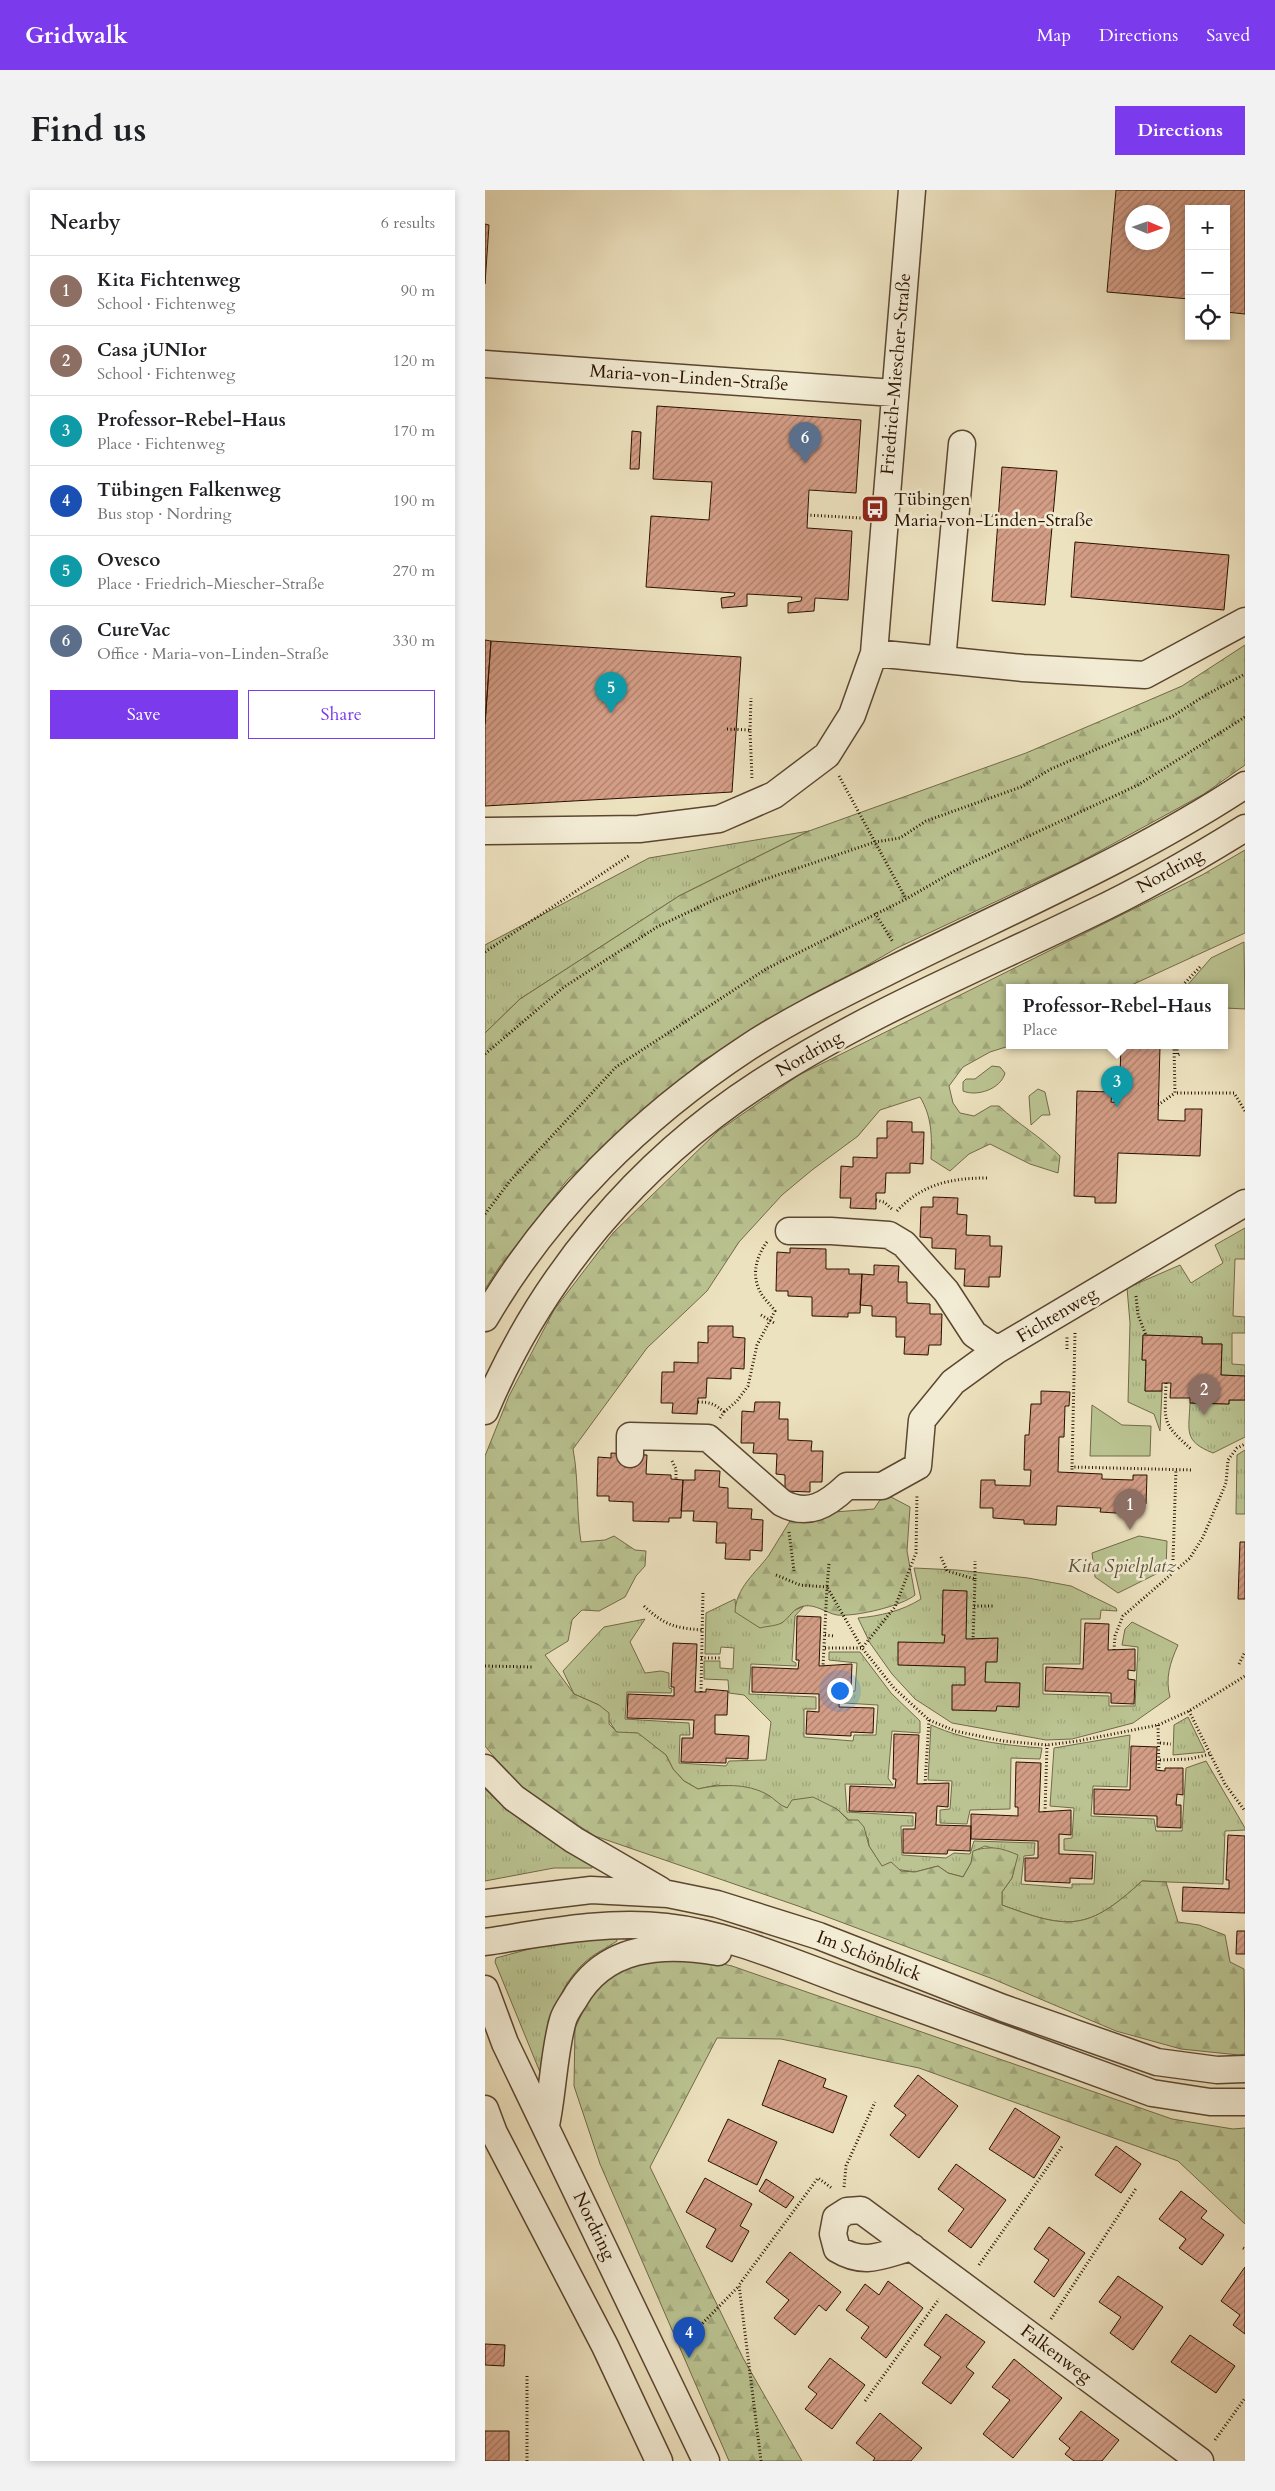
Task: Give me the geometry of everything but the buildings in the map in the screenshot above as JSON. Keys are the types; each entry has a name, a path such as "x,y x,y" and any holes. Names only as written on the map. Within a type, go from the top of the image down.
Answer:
{"street":[{"name":"Friedrich-Miescher-Straße","path":"485,831 657,827 719,819 774,795 827,755 852,715 865,683 874,653 912,190"},
{"name":"Maria-von-Linden-Straße","path":"485,364 894,393"},
{"path":"942,660 962,444"},
{"path":"874,653 1023,668 1145,675 1245,621"},
{"name":"Nordring","path":"485,1318 538,1240 582,1188 650,1120 714,1071 749,1047 825,1003 1140,847 1199,814 1245,785"},
{"name":"Nordring","path":"485,1411 498,1381 542,1301 595,1229 636,1184 678,1144 720,1111 826,1043 894,1007 1093,913 1192,860 1245,828"},
{"name":"Fichtenweg","path":"630,1454 630,1436 708,1438 782,1504 795,1510 810,1509 833,1498 847,1486 882,1486 918,1466 922,1420 953,1382 997,1350 1245,1203"},
{"path":"779,1236 831,1230 889,1235 904,1244 947,1291 974,1334 997,1350"},
{"path":"485,1768 513,1798 574,1840 668,1894"},
{"name":"Im Schönblick","path":"485,1903 591,1890 668,1894 717,1904 819,1936 1003,2008 1157,2062 1217,2070 1245,2069"},
{"name":"Im Schönblick","path":"485,1942 574,1929 664,1927 703,1932 812,1969 1153,2092 1211,2102 1245,2102"},
{"path":"546,2125 563,2019 583,1984 610,1961 645,1949 691,1948 812,1969"},
{"name":"Nordring","path":"485,1989 505,2043 706,2461"},
{"path":"488,2123 605,2346 659,2461"},
{"path":"853,2204 847,2211 836,2218 833,2234 837,2249 851,2258 866,2259 912,2247"},
{"name":"Falkenweg","path":"853,2204 1200,2461"}],"path":[{"path":"807,516 863,518 863,510"},
{"path":"485,1054 564,987 657,927 714,900 763,880 875,842 900,838 926,821 1021,787 1051,769 1173,716 1204,696 1245,674"},
{"path":"751,698 750,730 753,804"},
{"path":"485,1214 510,1181 616,1067 766,969 906,899 956,870 1139,784 1245,717"},
{"path":"727,729 750,730"},
{"path":"849,793 906,899"},
{"path":"485,952 643,847 657,827"},
{"path":"875,913 897,948"},
{"path":"1184,984 1200,967"},
{"path":"1176,1049 1177,1054 1180,1054"},
{"path":"1175,1093 1176,1049"},
{"path":"1158,1105 1175,1093 1234,1093 1245,1111"},
{"path":"894,1215 910,1197 931,1186 961,1178 987,1178"},
{"path":"876,1200 882,1201 889,1206"},
{"path":"724,1412 737,1401 748,1386 757,1345 771,1322 775,1311 761,1294 755,1269 758,1256 779,1236"},
{"path":"1139,1265 1146,1278 1145,1286 1136,1296 1136,1304 1146,1336"},
{"path":"1072,1473 1076,1326 1073,1306"},
{"path":"761,1315 775,1324"},
{"path":"1166,1383 1165,1420 1173,1432 1191,1449"},
{"path":"698,1402 711,1402 717,1406"},
{"path":"1114,1650 1115,1636 1123,1616 1190,1558 1203,1537 1225,1483 1228,1460 1237,1448 1245,1444"},
{"path":"1072,1467 1193,1470"},
{"path":"675,1480 676,1469"},
{"path":"1173,1560 1176,1470"},
{"path":"862,1648 895,1607 916,1553 917,1517"},
{"path":"789,1526 794,1570"},
{"path":"941,1556 947,1571 975,1579"},
{"path":"973,1640 975,1561"},
{"path":"823,1666 829,1564"},
{"path":"776,1575 800,1585 827,1587"},
{"path":"827,1587 862,1648 894,1688 929,1720 955,1731 993,1739 1047,1745 1158,1725 1189,1711 1245,1676"},
{"path":"701,1692 703,1591"},
{"path":"644,1606 659,1620 678,1628 702,1630"},
{"path":"974,1606 993,1606"},
{"path":"825,1635 834,1636"},
{"path":"825,1648 862,1648"},
{"path":"1239,1664 1245,1652"},
{"path":"701,1658 720,1658"},
{"path":"485,1666 532,1667"},
{"path":"1189,1711 1225,1784 1245,1811"},
{"path":"925,1784 929,1720"},
{"path":"1158,1725 1160,1743 1159,1771"},
{"path":"1160,1743 1171,1744"},
{"path":"1045,1812 1047,1745"},
{"path":"1159,1760 1190,1759 1210,1754"},
{"path":"853,2204 846,2166 875,2102"},
{"path":"986,2255 1063,2145"},
{"path":"657,2357 695,2331 739,2285 818,2178 853,2204"},
{"path":"1067,2294 1137,2187"},
{"path":"865,2401 953,2278"},
{"path":"739,2285 761,2461"},
{"path":"527,2375 527,2461"},
{"path":"1200,2461 1245,2398"}],"green space":[{"path":"1245,645 1245,765 1204,794 1078,863 897,948 702,1061 568,1179 500,1266 485,1289 485,1033 520,999 679,896 809,831 1026,753 1182,686"},
{"path":"809,831 679,896 520,999 485,1033 485,945 649,858"},
{"path":"1245,850 1245,933 1134,984 1006,984 1006,1047 990,1052 963,1067 949,1086 953,1103 960,1113 974,1116 991,1106 999,1106 1060,1156 1058,1173 1030,1164 990,1144 969,1154 950,1171 931,1159 930,1127 927,1112 920,1097 880,1110 858,1136 782,1195 739,1242 707,1291 647,1348 573,1449 581,1542 605,1540 614,1536 635,1550 646,1551 645,1566 636,1576 625,1597 599,1611 582,1610 572,1620 568,1641 545,1655 574,1694 599,1705 609,1713 609,1724 617,1732 638,1733 666,1755 673,1769 684,1781 698,1789 715,1786 752,1788 768,1795 787,1808 792,1800 813,1797 837,1809 848,1820 858,1820 864,1827 869,1846 882,1866 891,1862 901,1871 915,1872 938,1866 948,1873 963,1877 971,1863 973,1851 996,1848 1007,1851 1018,1855 1012,1878 1002,1892 1002,1905 1045,1919 1062,1922 1092,1917 1107,1909 1142,1881 1166,1882 1178,1922 1199,1925 1225,1935 1230,1962 1244,1969 1245,2054 1239,2055 1181,2049 1116,2031 993,1979 798,1906 595,1836 522,1790 485,1746 485,1456 509,1396 554,1310 613,1233 718,1131 799,1075 1202,875"},
{"path":"1244,942 1245,1009 1228,1008 1228,984 1188,984 1211,958"},
{"path":"992,1066 1000,1067 1005,1073 999,1083 981,1092 969,1093 963,1091 963,1082 966,1079 975,1079"},
{"path":"1038,1089 1045,1092 1050,1115 1042,1115 1031,1125 1029,1096"},
{"path":"1245,1228 1245,1259 1235,1259 1233,1316 1245,1317 1245,1333 1232,1333 1232,1364 1245,1365 1245,1376 1221,1375 1222,1344 1202,1344 1202,1337 1143,1335 1142,1360 1146,1360 1145,1391 1162,1391 1160,1431 1154,1414 1128,1402 1130,1323 1127,1288 1180,1265 1191,1283 1223,1263 1215,1245"},
{"path":"1229,1400 1245,1400 1245,1437 1213,1453 1203,1449 1192,1439 1190,1434 1190,1403 1229,1404"},
{"path":"1092,1405 1122,1425 1151,1426 1150,1456 1090,1456"},
{"path":"1245,1450 1245,1514 1236,1514 1237,1455"},
{"path":"891,1497 910,1507 907,1551 915,1595 889,1607 845,1615 833,1614 813,1606 804,1606 794,1611 781,1623 760,1628 735,1612 736,1603 743,1588 769,1555 790,1521 834,1512 874,1509 880,1500"},
{"name":"Kita Spielplatz","path":"1139,1536 1167,1541 1166,1569 1118,1593 1095,1577 1092,1553"},
{"path":"914,1568 957,1570 1028,1578 1071,1586 1116,1608 1117,1611 1101,1610 1100,1619 1081,1619 1080,1664 1043,1664 1043,1694 1109,1696 1109,1706 1135,1706 1138,1647 1122,1645 1125,1629 1132,1622 1178,1645 1169,1671 1170,1697 1133,1723 1072,1739 1046,1740 952,1723 915,1699 892,1674 870,1643 858,1618 891,1612 921,1599"},
{"path":"735,1599 736,1612 782,1623 793,1611 804,1606 795,1616 792,1661 796,1663 796,1666 751,1664 749,1694 816,1697 816,1709 804,1709 804,1737 853,1741 854,1735 876,1735 878,1705 844,1703 844,1692 855,1691 857,1663 829,1660 829,1652 860,1652 891,1693 920,1721 920,1733 892,1731 888,1778 893,1785 845,1784 847,1812 913,1816 913,1826 901,1826 902,1855 946,1858 954,1853 970,1854 974,1841 1035,1843 1034,1855 1024,1856 1021,1884 1072,1888 1072,1884 1094,1884 1096,1852 1064,1850 1064,1839 1072,1838 1074,1808 1050,1806 1054,1748 1130,1735 1127,1787 1093,1786 1091,1816 1154,1819 1156,1831 1182,1831 1186,1768 1206,1761 1245,1828 1245,1830 1225,1831 1223,1884 1142,1881 1107,1909 1092,1917 1062,1922 1045,1919 1002,1905 1002,1892 1012,1878 1017,1855 985,1846 974,1851 971,1863 963,1877 948,1873 938,1866 915,1872 882,1867 869,1846 868,1838 837,1809 787,1808 777,1804 770,1796 717,1785 698,1789 684,1781 673,1769 666,1755 637,1733 617,1733 599,1705 574,1694 563,1671 604,1627 645,1619 630,1642 645,1673 661,1671 669,1673 669,1688 672,1689 671,1693 627,1692 625,1719 689,1723 690,1735 680,1735 679,1763 726,1766 729,1761 766,1760 771,1722 744,1695 729,1693 728,1680 704,1679 704,1661 720,1661 720,1668 733,1669 734,1648 721,1647 720,1654 705,1654 706,1613"},
{"path":"1188,1717 1205,1752 1173,1755 1174,1725"},
{"path":"931,1725 958,1735 985,1741 1042,1748 1040,1759 1011,1758 1010,1809 970,1810 967,1824 940,1823 940,1810 950,1809 952,1781 928,1780"},
{"path":"485,1789 509,1811 536,1831 593,1864 592,1868 554,1868 485,1881"},
{"path":"616,1935 617,1941 588,1960 573,1975 564,1988 549,2030 542,2077 495,1962 496,1958 548,1944"},
{"path":"653,1958 700,1959 732,1966 1172,2119 1233,2129 1245,2128 1245,2224 1178,2161 919,2068 781,2039 717,2038 650,2167 743,2358 802,2461 729,2461 600,2164 574,2086 575,2028 591,1995 618,1971"}],"place":[{"name":"CureVac","path":"805,463"},
{"name":"Tübingen Maria-von-Linden-Straße","path":"875,509"},
{"name":"Ovesco","path":"611,713"},
{"name":"Professor-Rebel-Haus","path":"1117,1107"},
{"name":"Casa jUNIor","path":"1204,1415"},
{"name":"Kita Fichtenweg","path":"1130,1530"},
{"name":"Tübingen Falkenweg","path":"689,2358"}]}
